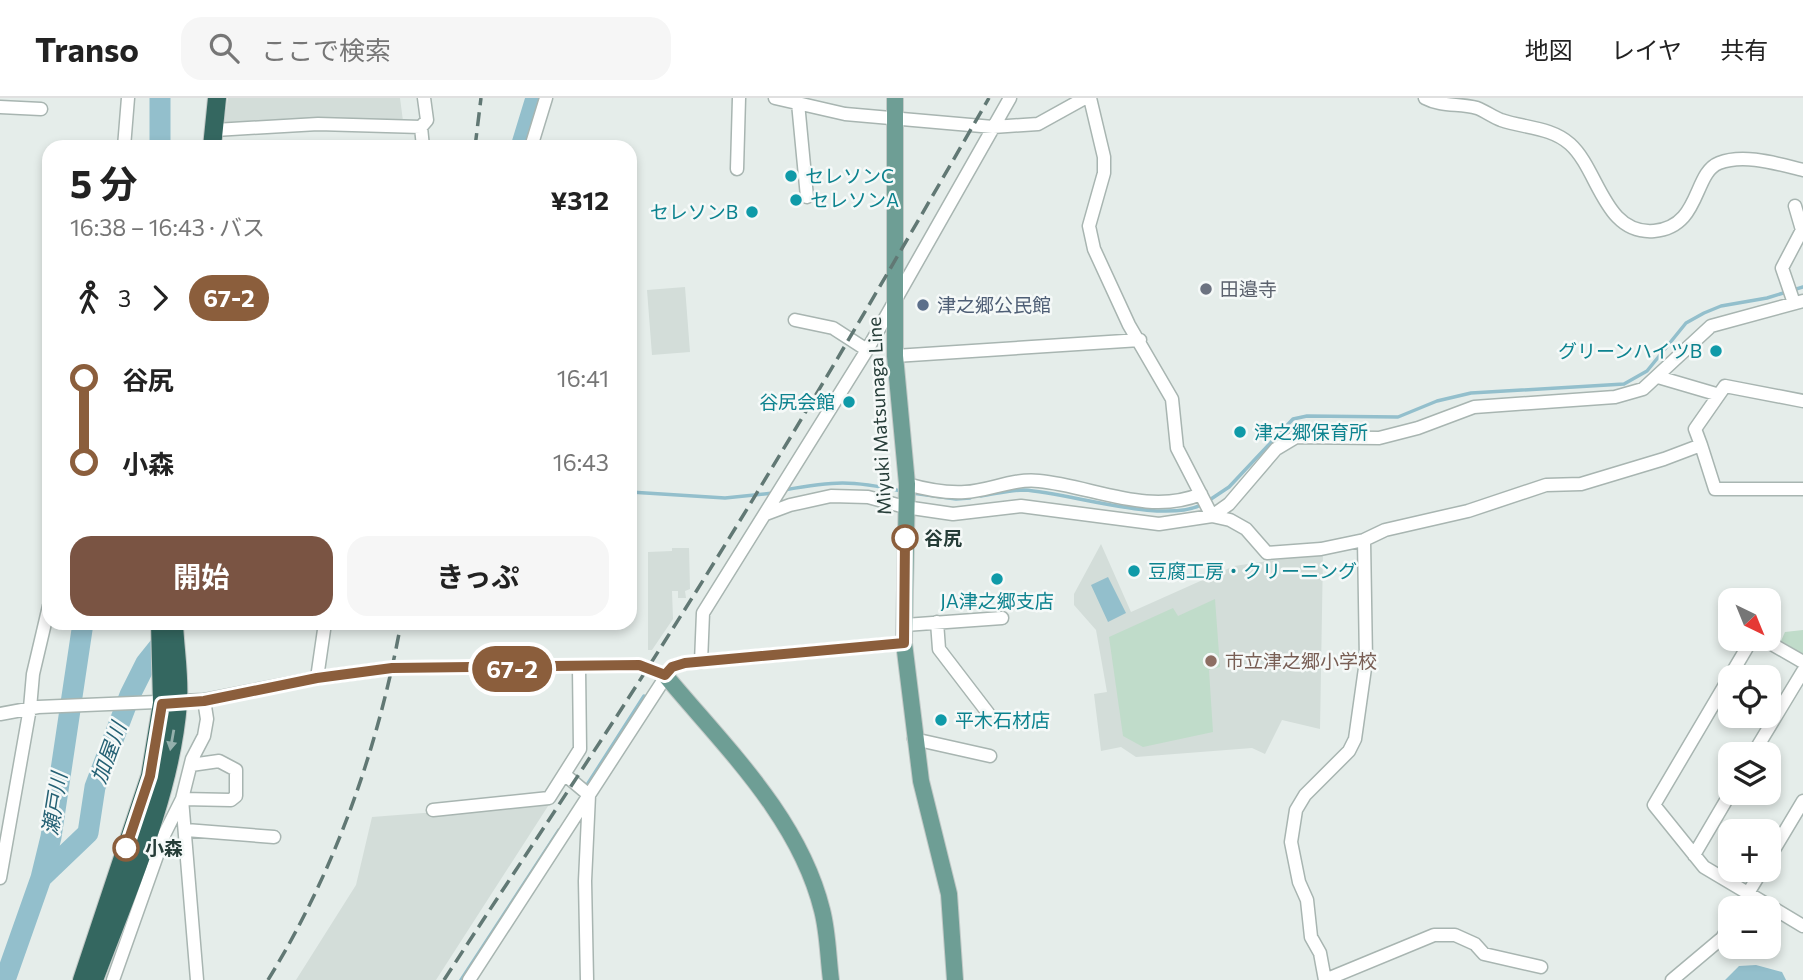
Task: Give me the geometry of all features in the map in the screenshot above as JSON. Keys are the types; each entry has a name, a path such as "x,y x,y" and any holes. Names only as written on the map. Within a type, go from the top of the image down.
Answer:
{"highway":[{"path":"202,140 205,98"},
{"path":"213,139 217,98"},
{"path":"82,980 150,776 170,703 161,663 160,630"},
{"path":"94,980 158,830 167,767 174,630"}],"main road":[{"name":"Miyuki Matsunaga Line","path":"895,98 895,356 906,495 904,643 921,781 949,894 955,980"},
{"path":"665,675 759,787 789,831 811,875 823,912 831,980"}],"street":[{"path":"125,140 128,98"},
{"path":"422,140 421,127 427,120 424,98"},
{"path":"533,140 546,98"},
{"path":"737,169 739,98"},
{"path":"775,98 895,120 993,127 1038,124 1088,98 1100,133 1104,173 1088,226 1111,287 1172,399 1177,448 1212,516"},
{"path":"701,662 703,613 867,351 1010,98"},
{"path":"1425,98 1436,103 1478,103 1501,120 1548,131 1571,145 1613,213 1627,226 1639,230 1653,231 1672,227 1689,211 1707,171 1718,163 1744,160 1803,170"},
{"path":"798,103 807,197"},
{"path":"0,107 41,109"},
{"path":"213,139 318,124 421,127"},
{"path":"1212,516 1229,504 1276,449 1296,437 1379,438 1418,428 1474,407 1615,397 1643,389 1711,326 1799,302 1782,268 1802,230 1796,206"},
{"path":"795,320 833,328 867,351"},
{"path":"895,356 1140,340"},
{"path":"1658,377 1717,394"},
{"path":"1803,401 1725,386 1695,429 1715,489 1803,489"},
{"path":"906,495 953,514 1021,506 1159,524 1212,516 1230,520 1245,529 1267,553 1321,549 1364,540 1385,530 1468,511 1546,485 1581,484 1701,445"},
{"path":"766,514 831,496 868,497 965,492 992,485 1037,480 1107,495 1164,502 1184,502 1201,494"},
{"path":"1105,516 1107,495"},
{"path":"1364,540 1366,661 1355,739 1349,751 1305,795 1296,810 1291,842 1299,882 1307,900 1311,937 1320,953 1325,980 1434,935 1455,935 1475,944 1484,954 1541,967"},
{"path":"905,625 1002,618"},
{"path":"937,622 939,649 988,713"},
{"path":"0,878 34,708 33,674 44,630"},
{"path":"317,678 324,630"},
{"path":"469,980 586,791 672,667 904,643"},
{"path":"1782,650 1803,662"},
{"path":"1745,651 1654,805 1704,867 1803,926"},
{"path":"0,714 34,708 204,701 317,678 392,668 579,668 639,665 665,675"},
{"path":"433,810 549,798 580,749 579,668"},
{"path":"1761,742 1803,671"},
{"path":"197,980 182,799 208,719 204,701"},
{"path":"914,739 990,756"},
{"path":"182,799 231,800 236,796 236,770 219,761 191,765"},
{"path":"564,774 586,791"},
{"path":"586,791 587,980"},
{"path":"113,980 158,830 182,799"},
{"path":"1781,838 1803,802"},
{"path":"1693,855 1723,805"},
{"path":"186,830 274,837"},
{"path":"1748,894 1755,882"},
{"path":"1672,980 1718,941"}],"shaded area":[{"path":"228,98 400,98 403,121 222,134"},
{"path":"685,287 690,352 652,355 647,290"},
{"name":"市立津之郷小学校","path":"1101,544 1131,612 1234,566 1323,553 1320,729 1282,720 1265,754 1252,748 1136,757 1121,747 1101,751 1094,694 1107,692 1096,630 1074,605 1074,594"},
{"path":"672,548 689,548 690,589 685,591 686,598 678,598 678,591 672,591 673,619 652,650 648,650 648,552 672,551"},
{"path":"550,803 436,980 296,980 356,885 372,817"}],"green space":[{"path":"1215,599 1220,667 1209,670 1213,732 1143,747 1123,736 1109,637 1173,608 1178,616"},
{"path":"1803,630 1803,654 1782,642 1785,632"}],"water":[{"path":"1108,577 1126,613 1108,622 1091,585"},
{"path":"1756,965 1782,972 1786,980 1725,980 1739,966"}],"waterway":[{"name":"瀬戸川","path":"160,98 160,140"},
{"name":"加屋川","path":"523,140 536,98"},
{"path":"1208,501 1229,487 1293,419 1307,416 1398,417 1437,401 1471,393 1624,384 1647,371 1686,323 1704,313 1721,306 1767,298 1803,287"},
{"path":"784,490 842,483 901,491"},
{"path":"981,496 1024,490 1115,506 1163,511 1184,510 1201,505"},
{"path":"637,492 725,498 773,493"},
{"path":"912,493 956,499 970,498"},
{"name":"瀬戸川","path":"5,980 41,878 51,837 82,630"},
{"name":"加屋川","path":"41,878 88,833 95,787 130,695 146,663 170,633"},
{"path":"585,788 644,696"},
{"path":"461,980 559,830"}],"railway":[{"path":"476,140 481,98"},
{"path":"444,980 624,705 737,526 989,98"},
{"path":"268,980 314,896 351,808 380,717 400,630"}],"bus line":[{"name":"67-2","path":"126,848 150,776 162,704 204,701 317,678 392,668 579,668 639,665 665,675 672,667 685,663 904,643 905,538"}],"place":[{"name":"セレソンC","path":"791,176"},
{"name":"セレソンA","path":"796,200"},
{"name":"セレソンB","path":"752,212"},
{"name":"田邉寺","path":"1206,289"},
{"name":"津之郷公民館","path":"923,305"},
{"name":"グリーンハイツB","path":"1716,351"},
{"name":"谷尻会館","path":"849,402"},
{"name":"津之郷保育所","path":"1240,432"},
{"name":"谷尻","path":"905,538"},
{"name":"豆腐工房・クリーニング","path":"1134,571"},
{"name":"JA津之郷支店","path":"997,579"},
{"name":"市立津之郷小学校","path":"1211,661"},
{"name":"平木石材店","path":"941,720"},
{"name":"小森","path":"126,848"}]}
